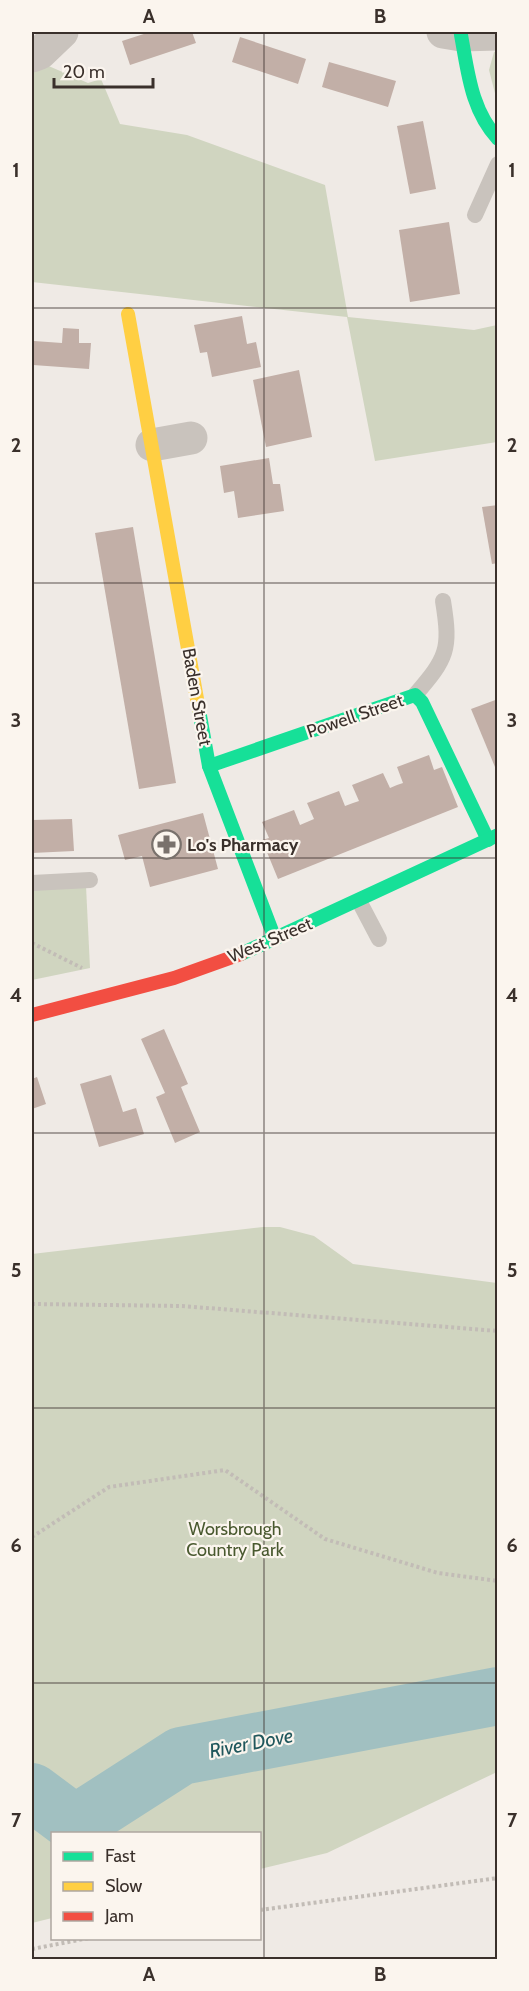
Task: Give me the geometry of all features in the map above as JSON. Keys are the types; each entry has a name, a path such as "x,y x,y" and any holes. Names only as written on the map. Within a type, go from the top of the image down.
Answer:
{"street":[{"path":"32,56 39,53 62,32"},
{"path":"498,34 452,33 478,108 491,133 498,139"},
{"name":"Baden Street","path":"128,314 209,766 275,939"},
{"path":"152,445 191,438"},
{"name":"Powell Street","path":"209,766 416,695 422,702 493,838"},
{"name":"West Street","path":"32,1014 171,979 275,939 493,838"}],"lane":[{"path":"475,215 498,164"},
{"path":"416,695 439,668 449,635 443,601"},
{"path":"32,883 90,880"},
{"path":"359,901 380,939"}],"path":[{"path":"32,943 96,975 103,996"},
{"path":"32,1304 182,1306 498,1331"},
{"path":"32,1537 109,1487 225,1470 325,1539 438,1573 498,1581"},
{"path":"261,1910 498,1878"},
{"path":"32,1949 79,1940"}],"green space":[{"path":"498,51 497,101 489,70 494,52"},
{"path":"44,64 88,83 101,79 120,124 187,135 325,185 348,317 474,330 497,325 497,442 375,461 347,317 32,282 32,69"},
{"path":"86,886 90,968 32,980 32,889"},
{"name":"Worsbrough Country Park","path":"263,1227 280,1227 314,1236 353,1264 497,1283 497,1772 327,1853 261,1869 261,1832 51,1832 51,1918 32,1923 32,1254"}],"building":[{"path":"150,32 192,32 196,43 130,65 122,41"},
{"path":"240,37 306,59 298,84 232,62"},
{"path":"329,62 396,81 388,107 322,87"},
{"path":"423,121 436,189 410,194 397,126"},
{"path":"449,222 460,294 410,302 399,230"},
{"path":"242,316 247,344 256,342 261,367 212,377 207,352 200,353 194,325"},
{"path":"63,328 79,329 79,343 91,343 89,369 33,365 34,341 62,343"},
{"path":"299,370 312,437 266,447 253,380"},
{"path":"269,458 273,484 280,484 284,511 238,518 234,491 224,493 220,466"},
{"path":"498,505 498,563 492,564 482,507"},
{"path":"133,527 176,783 139,789 95,533"},
{"path":"498,699 498,766 495,767 471,709"},
{"path":"429,755 434,770 442,767 458,807 278,879 262,840 269,838 262,822 294,810 300,825 314,819 307,803 339,791 345,806 359,801 352,785 383,773 390,788 403,783 397,767"},
{"name":"Lo's Pharmacy","path":"203,813 218,869 150,887 142,856 125,860 118,835"},
{"path":"72,819 74,851 32,853 32,820"},
{"path":"164,1029 188,1084 181,1087 200,1132 175,1143 156,1097 165,1093 141,1039"},
{"path":"111,1075 123,1112 136,1108 144,1134 99,1147 80,1084"},
{"path":"37,1077 46,1104 32,1109 32,1079"}],"waterway":[{"name":"River Dove","path":"32,1792 75,1824 181,1756 498,1696"}],"traffic: fast":[{"path":"461,35 476,103 489,128 498,139"},
{"path":"209,766 415,695 422,702 488,840"},
{"path":"199,710 209,766 275,939"},
{"path":"241,954 498,835"}],"traffic: slow":[{"path":"128,314 199,710"}],"traffic: jam":[{"path":"32,1015 174,978 241,954"}],"place":[{"name":"Lo's Pharmacy","path":"166,845"}]}
